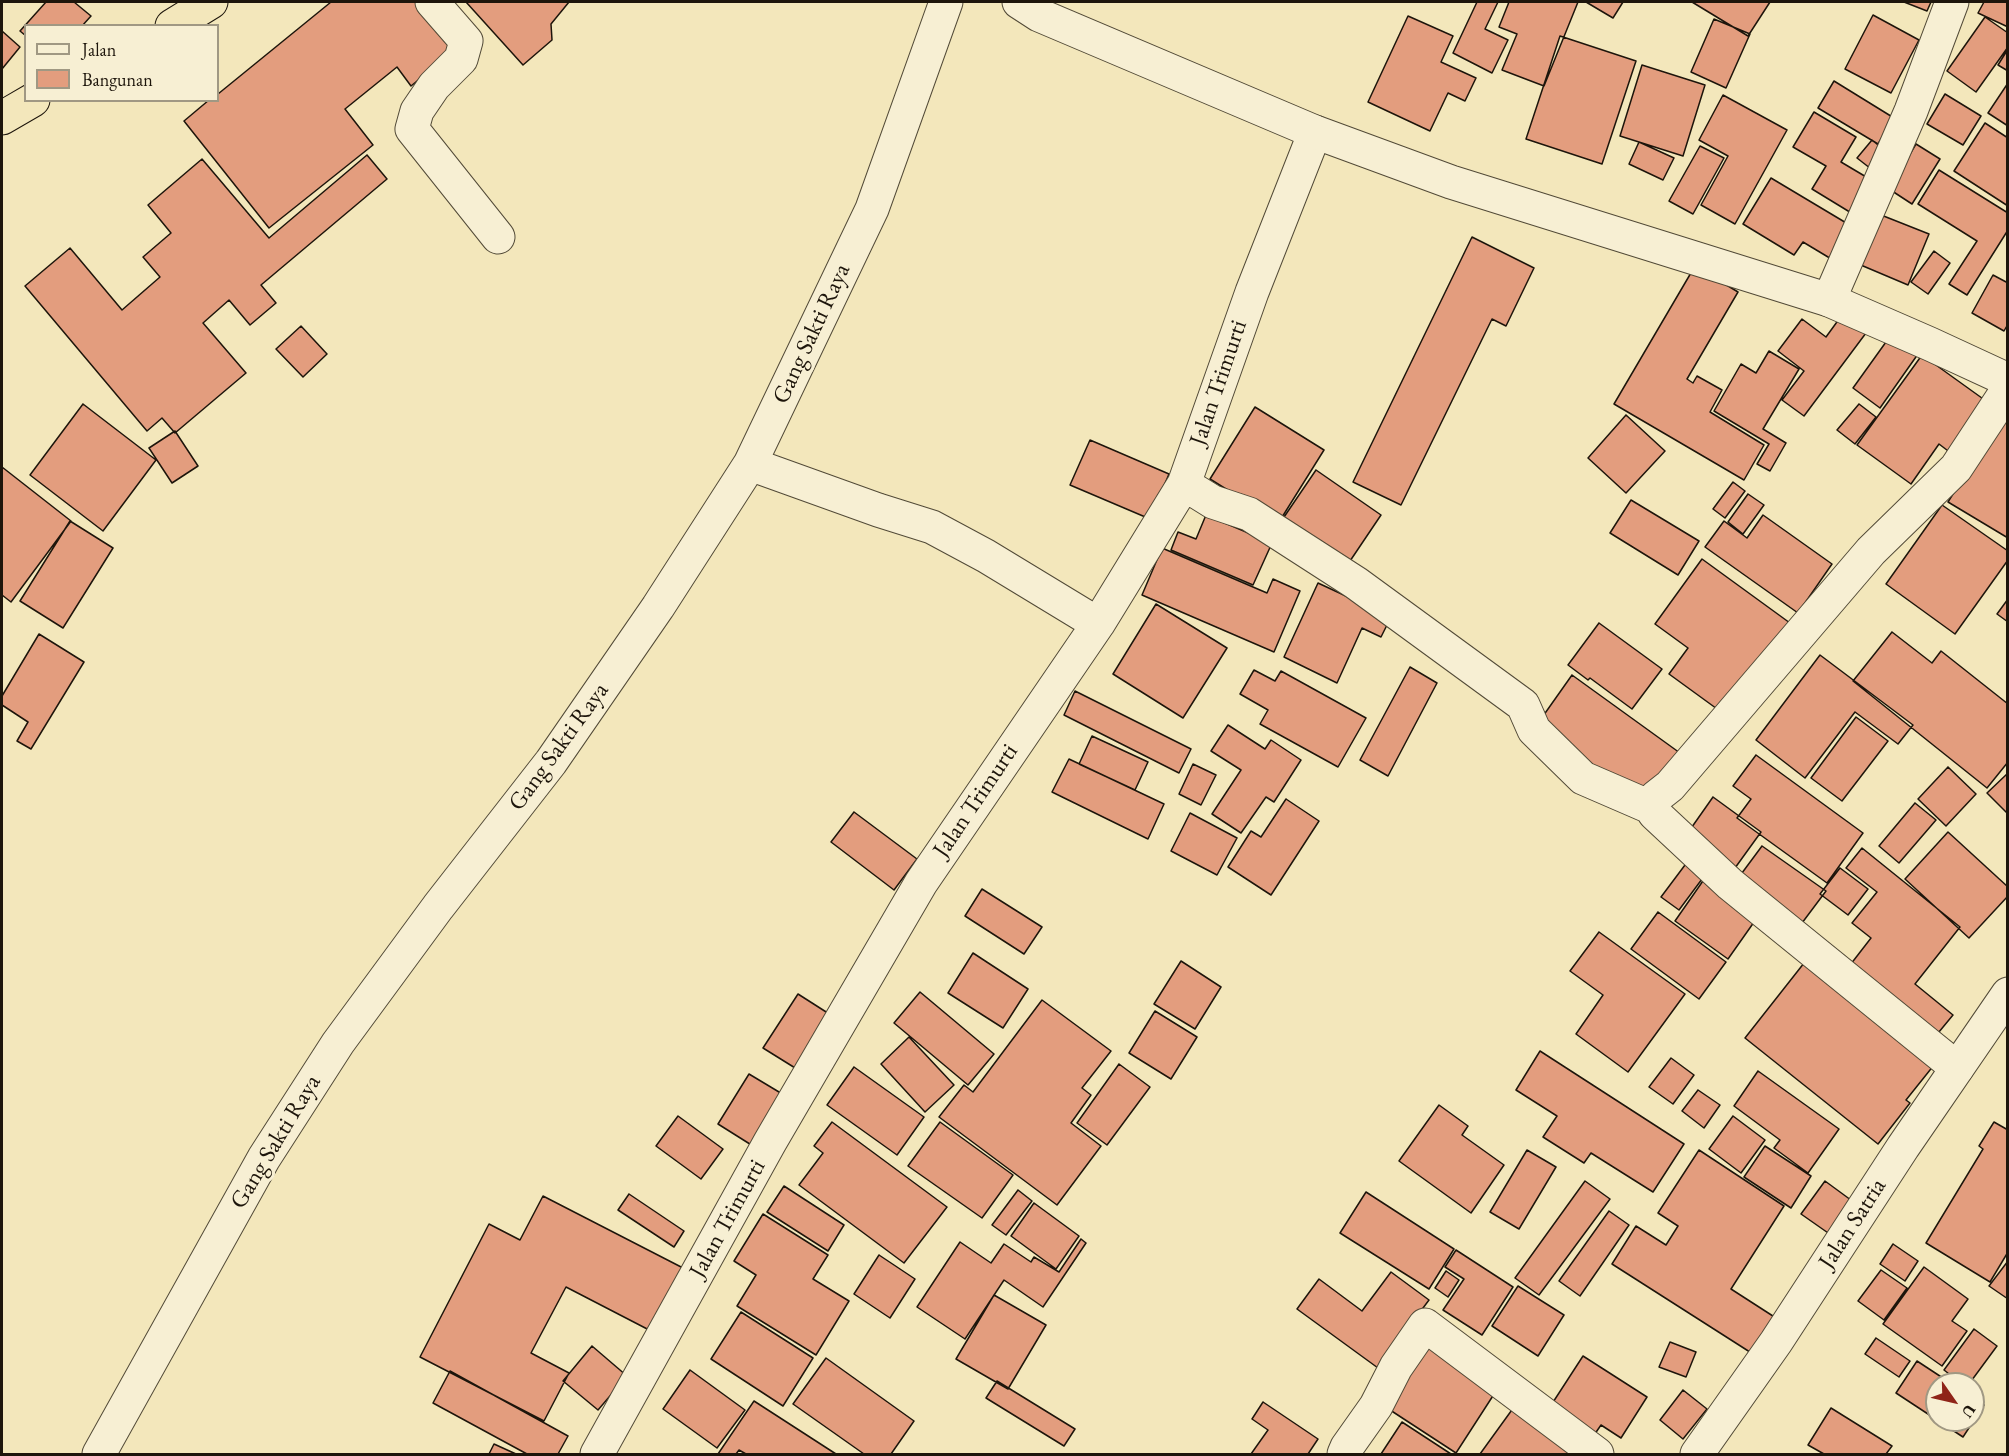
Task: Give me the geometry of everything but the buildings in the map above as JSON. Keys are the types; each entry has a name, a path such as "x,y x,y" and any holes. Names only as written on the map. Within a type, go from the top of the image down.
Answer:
{"highway":[{"path":"175,24 211,2"},
{"path":"2,118 30,102"}],"street":[{"path":"432,2 465,41 461,59 434,86 417,111 412,129 498,237"},
{"name":"Gang Sakti Raya","path":"99,1455 258,1168 338,1043 445,898 551,762 658,607 750,464 872,209 946,2"},
{"path":"1018,2 1039,15 1315,132 1451,182 1828,300 2007,380"},
{"path":"1828,300 1911,111 1952,2"},
{"name":"Jalan Trimurti","path":"597,1455 770,1142 921,883 1098,624 1184,484 1252,292 1315,132"},
{"path":"1650,807 1656,797 1670,786 1871,551 1956,468 2007,390"},
{"path":"750,464 932,527 986,556 1098,624"},
{"path":"1184,484 1213,502 1249,514 1356,583 1523,705 1534,730 1582,778 1650,807 1654,814 1730,884 1957,1068"},
{"name":"Jalan Satria","path":"1697,1455 1776,1342 1903,1147 2007,994"},
{"path":"1344,1455 1347,1447 1376,1406 1396,1367 1425,1325 1597,1455"}]}
